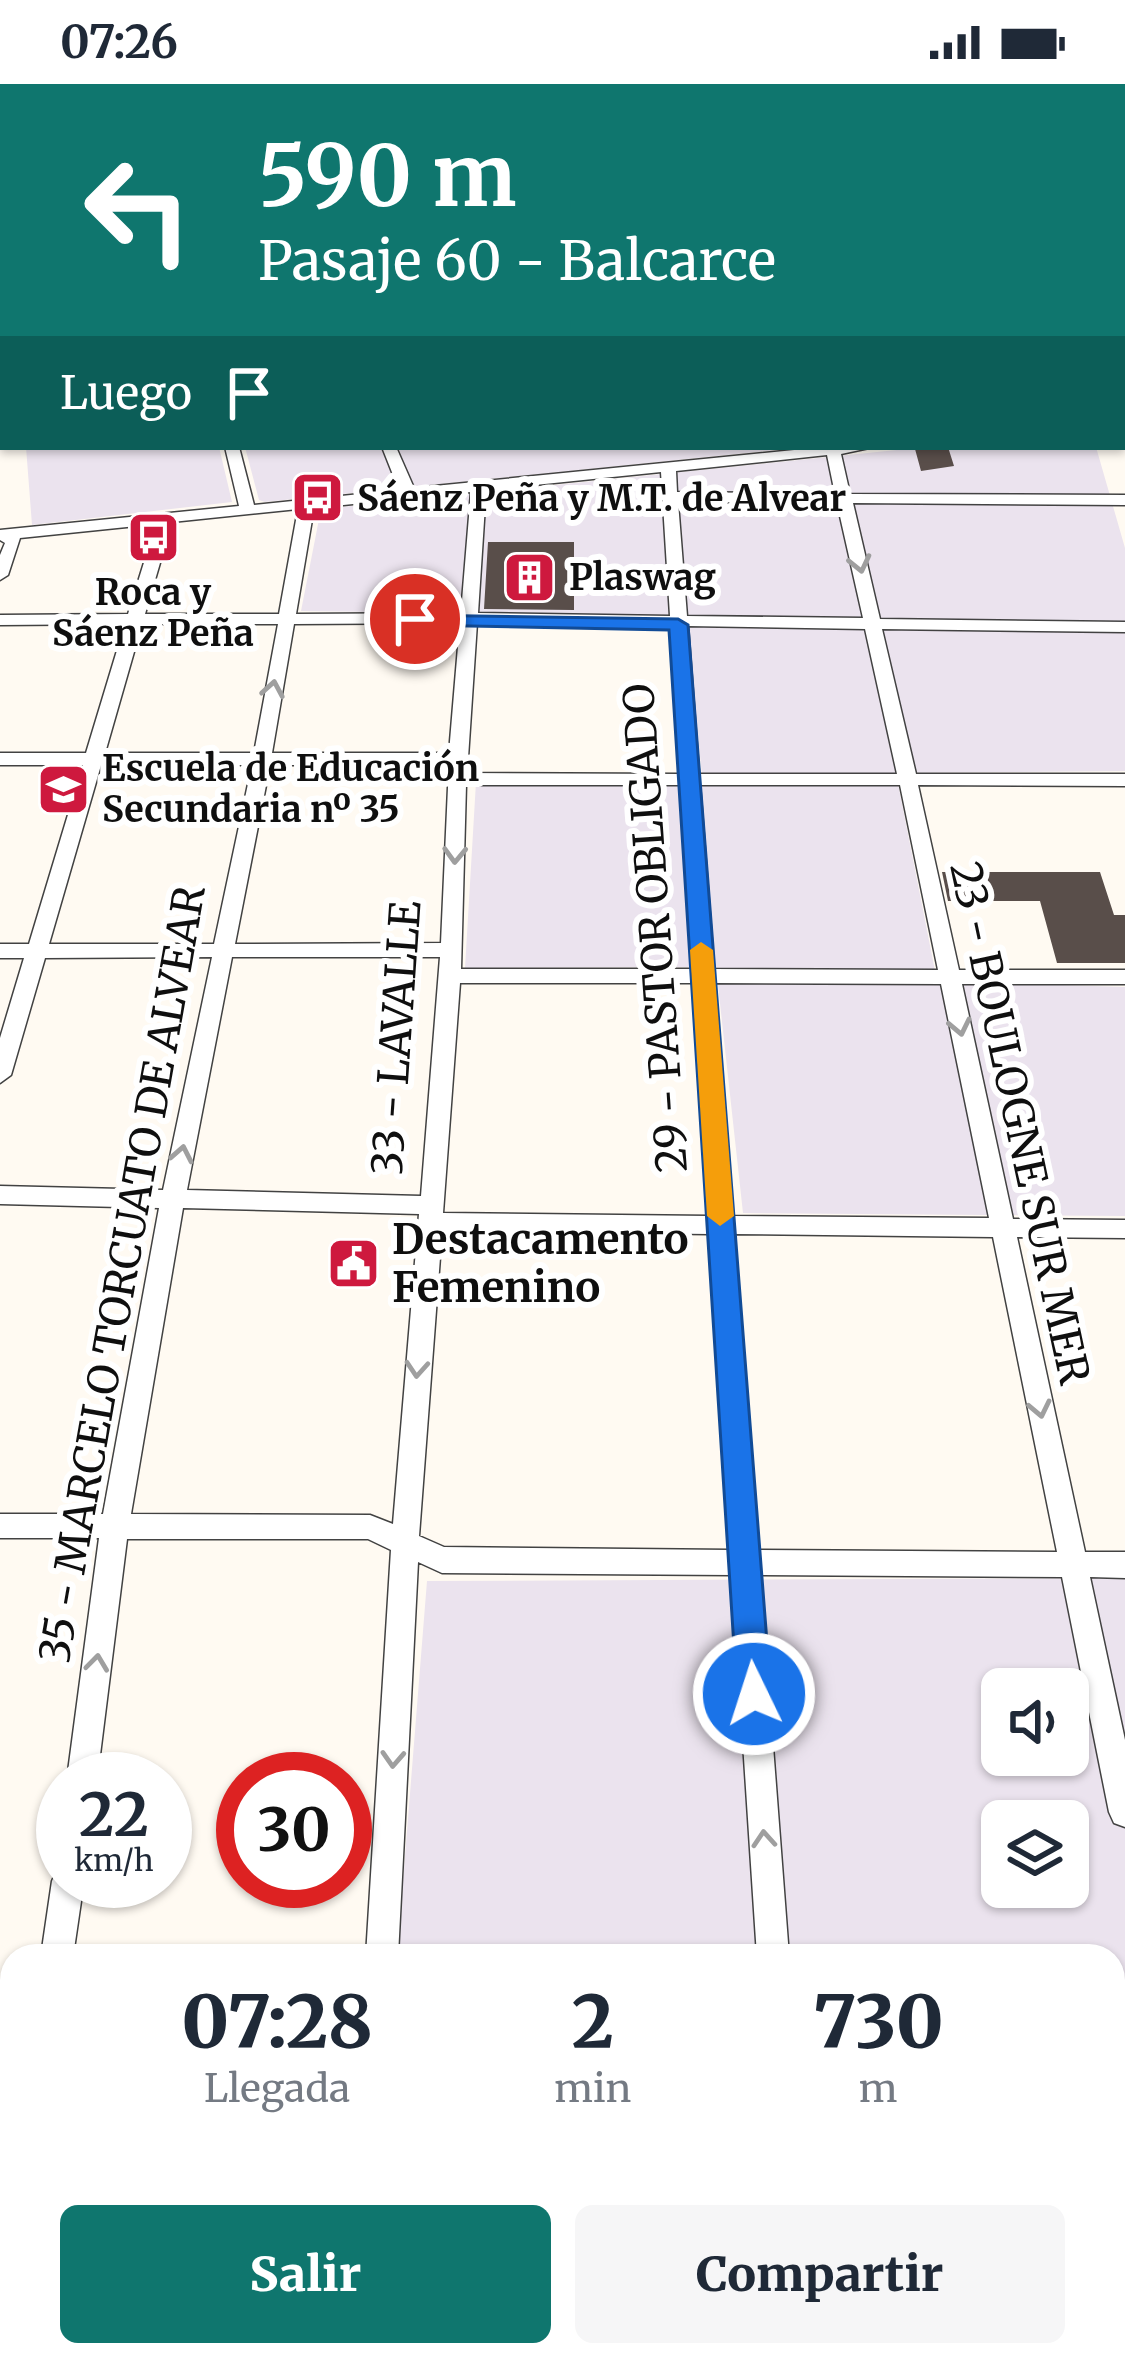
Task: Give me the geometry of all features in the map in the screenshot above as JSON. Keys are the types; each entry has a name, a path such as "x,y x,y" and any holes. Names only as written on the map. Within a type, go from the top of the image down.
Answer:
{"street":[{"path":"233,450 248,510"},
{"path":"390,450 408,494"},
{"path":"6,535 478,487 584,468 668,467 765,452 833,450"},
{"name":"23 - BOULOGNE SUR MER","path":"833,450 1125,1812"},
{"name":"29 - PASTOR OBLIGADO","path":"668,467 771,1944"},
{"name":"33 - LAVALLE","path":"383,1944 405,1543 450,963 478,487"},
{"path":"670,497 1125,500"},
{"name":"35 - MARCELO TORCUATO DE ALVEAR","path":"86,1752 115,1526 307,504"},
{"path":"0,1075 165,519"},
{"path":"0,575 13,543 6,535"},
{"path":"0,620 1125,628"},
{"path":"0,759 262,760 689,781 1125,780"},
{"path":"0,951 223,952 703,974 1125,977"},
{"path":"0,1195 174,1198 428,1214 721,1223 1125,1229"},
{"path":"0,1526 370,1527 442,1560 1125,1565"},
{"path":"59,1944 64,1908"}],"shaded area":[{"path":"26,450 220,450 232,502 32,525"},
{"path":"246,450 776,450 265,502 259,500"},
{"path":"897,450 1097,450 1125,548 1125,771 896,773 937,981 1125,987 1125,1216 743,1213 716,967 465,968 476,782 703,786 686,616 301,611 321,509"},
{"path":"1125,1578 1125,1944 398,1944 427,1581"}],"building":[{"path":"915,450 949,450 954,466 921,471"},
{"name":"Plaswag","path":"488,542 574,542 574,610 484,609"},
{"path":"942,872 1100,872 1114,915 1125,915 1125,963 1057,963 1040,901 948,901"}],"slow traffic":[{"path":"701,950 720,1216"}],"place":[{"name":"Sáenz Peña y M.T. de Alvear","path":"318,498"},
{"name":"Roca y Sáenz Peña","path":"153,537"},
{"name":"Plaswag","path":"530,577"},
{"name":"Escuela de Educación Secundaria nº 35","path":"63,789"},
{"name":"Destacamento Femenino","path":"353,1263"}],"route":[{"path":"415,619 678,625 754,1694"}]}
